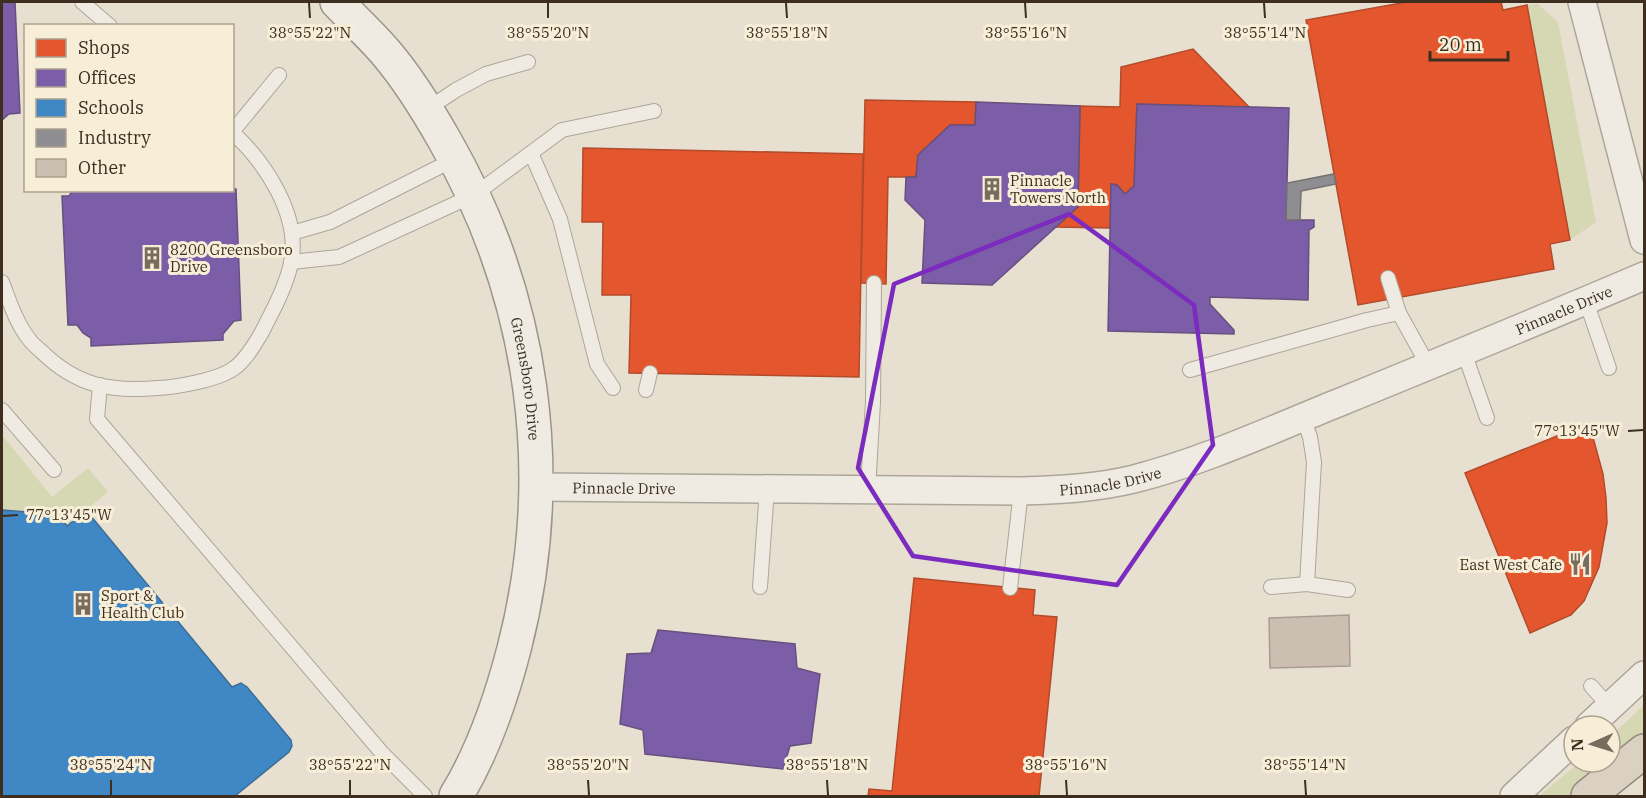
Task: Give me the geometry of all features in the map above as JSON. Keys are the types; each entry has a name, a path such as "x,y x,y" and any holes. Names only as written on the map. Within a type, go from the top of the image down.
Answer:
{"highway":[{"path":"1588,796 1644,751"}],"street":[{"name":"Greensboro Drive","path":"337,2 387,54 426,110 474,195 497,249 515,306 528,368 534,416 537,487 533,553 522,619 507,676 488,729 456,796"},
{"path":"1582,2 1644,240"},
{"name":"Pinnacle Drive","path":"537,487 1021,491 1061,490 1131,479 1190,462 1429,367 1644,276"},
{"path":"1602,714 1644,675"},
{"path":"1514,796 1562,751"}],"lane":[{"path":"82,2 108,24"},
{"path":"426,110 486,74 528,62"},
{"path":"234,130 279,75"},
{"path":"291,262 339,257 474,195 562,130 654,111"},
{"path":"2,282 28,339 56,365 80,381 129,390 171,387 202,380 233,369 258,341 279,299 291,262 292,233 277,188 250,148 234,134"},
{"path":"531,153 560,219 597,364 614,388"},
{"path":"292,233 330,222 455,159"},
{"path":"1388,278 1399,313 1429,367"},
{"path":"868,490 873,402 866,340 874,284"},
{"path":"1586,301 1609,368"},
{"path":"1190,370 1399,313"},
{"path":"1464,352 1487,418"},
{"path":"646,390 650,373"},
{"path":"100,385 97,418 382,753 425,796"},
{"path":"2,410 54,470"},
{"path":"1303,417 1310,437 1314,462 1307,584"},
{"path":"760,587 767,489"},
{"path":"1010,588 1021,491"},
{"path":"1271,587 1307,584 1348,590"},
{"path":"1591,686 1610,707"}],"highlighted area":[{"path":"1069,214 1194,305 1213,445 1117,585 913,556 858,468 894,284"}],"green space":[{"path":"1538,4 1558,22 1596,222 1570,240 1527,5"},
{"path":"2,435 52,497 88,468 108,492 67,526 56,512 53,514 2,510"},
{"path":"1644,705 1644,733 1622,753 1622,726"},
{"path":"1566,774 1596,774 1569,796 1539,796"}],"building: Shops":[{"path":"1407,2 1501,2 1503,10 1527,5 1570,240 1550,244 1554,269 1358,305 1306,20"},
{"path":"1193,49 1249,107 1137,104 1134,186 1125,194 1117,185 1111,184 1110,228 1056,227 1078,207 1080,106 1120,107 1121,67"},
{"path":"865,100 976,102 975,125 950,125 918,155 916,177 888,177 886,284 861,283"},
{"path":"583,148 863,154 859,377 629,373 631,295 602,295 603,222 582,222"},
{"path":"1589,423 1603,474 1606,498 1607,523 1599,567 1584,601 1571,615 1530,633 1465,473"},
{"path":"914,578 1035,590 1033,615 1057,617 1039,796 868,796 869,789 892,791"}],"building: Offices":[{"path":"2,2 15,2 20,113 9,114 2,120"},
{"name":"Pinnacle Towers North","path":"976,102 1080,106 1078,207 992,285 922,283 925,220 905,200 906,177 916,177 918,155 950,125 975,125"},
{"path":"1137,104 1289,108 1286,220 1314,220 1314,227 1309,230 1308,300 1210,297 1210,304 1234,330 1234,334 1108,331 1111,184 1117,185 1125,194 1134,186"},
{"name":"8200 Greensboro Drive","path":"236,189 241,320 234,321 223,334 223,340 91,346 91,338 77,325 68,325 62,196 69,196 72,192 234,192"},
{"path":"658,630 795,644 797,668 820,674 811,743 790,746 783,769 645,754 643,730 620,724 627,654 651,653"}],"building: Schools":[{"name":"Sport & Health Club","path":"2,510 53,514 56,512 67,526 82,514 90,515 232,687 241,683 247,687 291,740 292,746 289,752 235,796 2,796"}],"building: Industry":[{"path":"1334,174 1336,184 1301,191 1300,220 1286,220 1287,183"}],"building: Other":[{"path":"1349,615 1350,666 1270,668 1269,618"}],"place":[{"name":"Pinnacle Towers North","path":"992,189"},
{"name":"8200 Greensboro Drive","path":"152,258"},
{"name":"East West Cafe","path":"1580,564"},
{"name":"Sport & Health Club","path":"83,604"}]}
